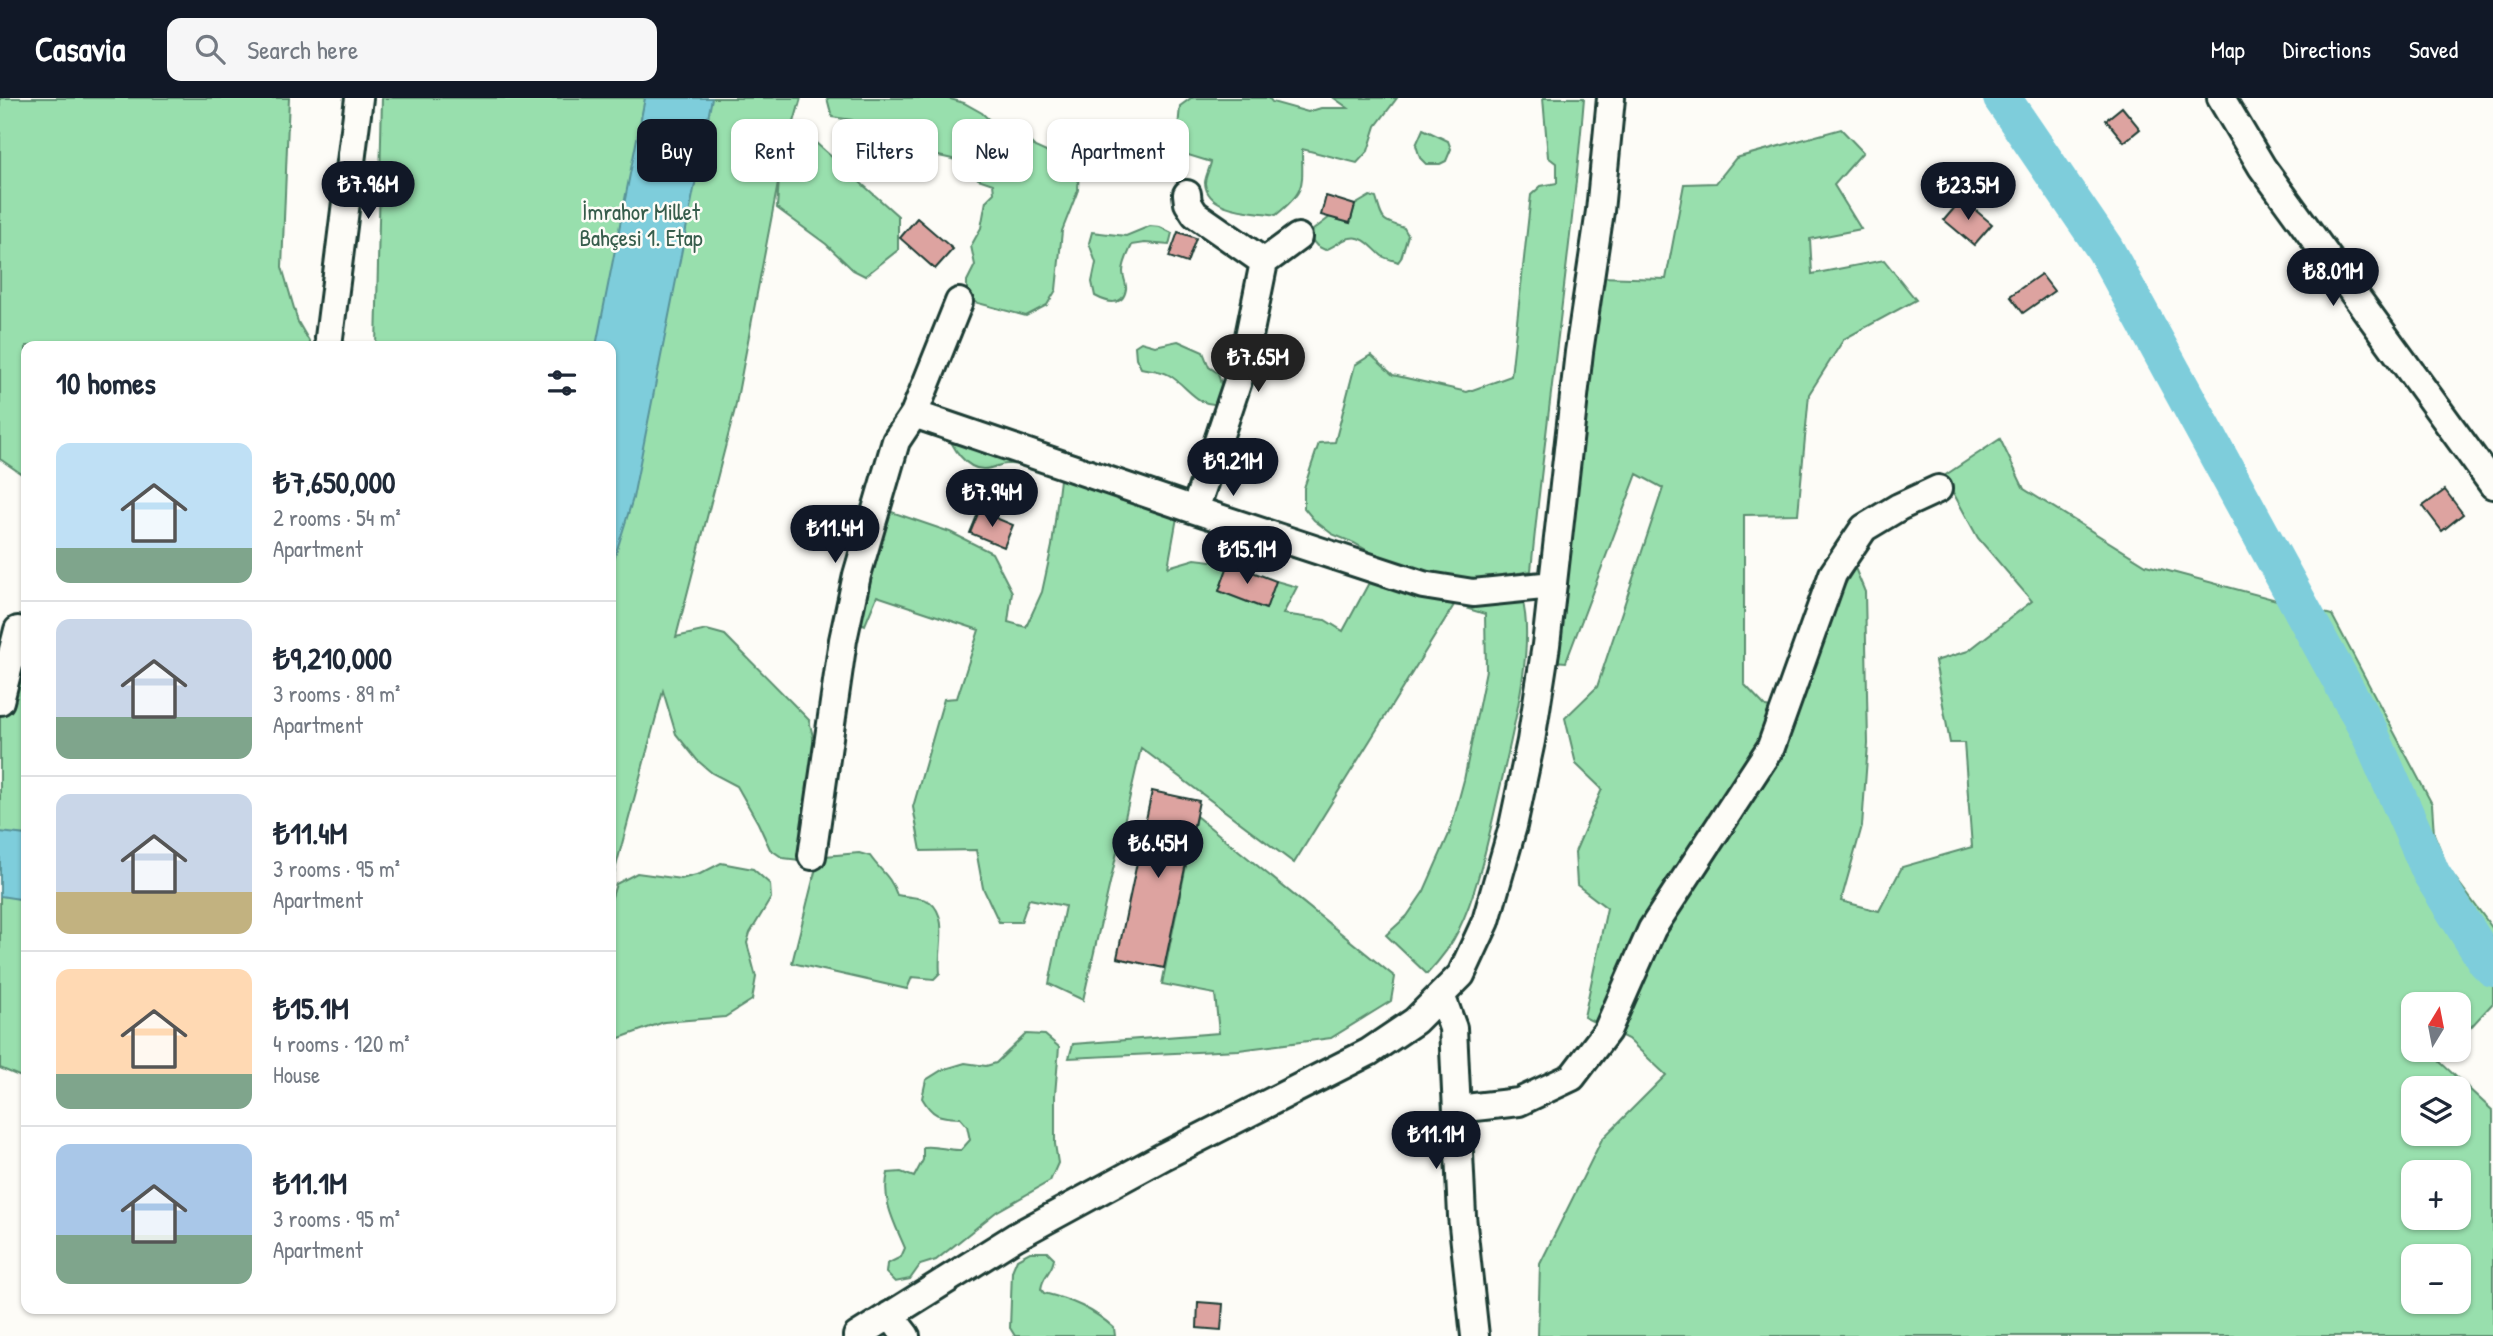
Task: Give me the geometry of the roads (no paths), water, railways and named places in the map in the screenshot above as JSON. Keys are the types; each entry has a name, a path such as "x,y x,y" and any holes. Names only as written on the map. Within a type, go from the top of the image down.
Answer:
{"street":[{"path":"330,338 359,98"},
{"path":"857,1336 898,1326 1025,1231 1164,1156 1369,1052 1415,1021 1461,975 1486,920 1513,826 1533,727 1553,585 1578,352 1600,211 1611,98"},
{"path":"2221,98 2262,167 2493,485"},
{"path":"1187,194 1188,203 1195,214 1264,262"},
{"path":"1195,510 1243,366 1264,262 1298,237"},
{"path":"812,856 843,640 854,588 887,465 896,442 914,414 959,302"},
{"path":"914,414 1410,581 1449,591 1473,593 1553,585"},
{"path":"1457,1109 1519,1102 1572,1076 1607,1031 1651,929 1770,747 1833,574 1864,528 1899,507 1938,489"},
{"path":"0,701 15,629"},
{"path":"1441,995 1453,1028 1462,1216 1475,1336"}],"water":[{"path":"645,98 712,98 708,119 641,119"},
{"path":"637,138 637,182 695,182 633,498 616,553 616,341 597,341"},
{"path":"0,832 21,834 21,899 0,896"}],"waterway":[{"path":"2002,98 2105,249 2369,732 2431,873 2493,968"}],"park label":[{"name":"İmrahor Millet Bahçesi 1. Etap","path":"641,224"}]}
